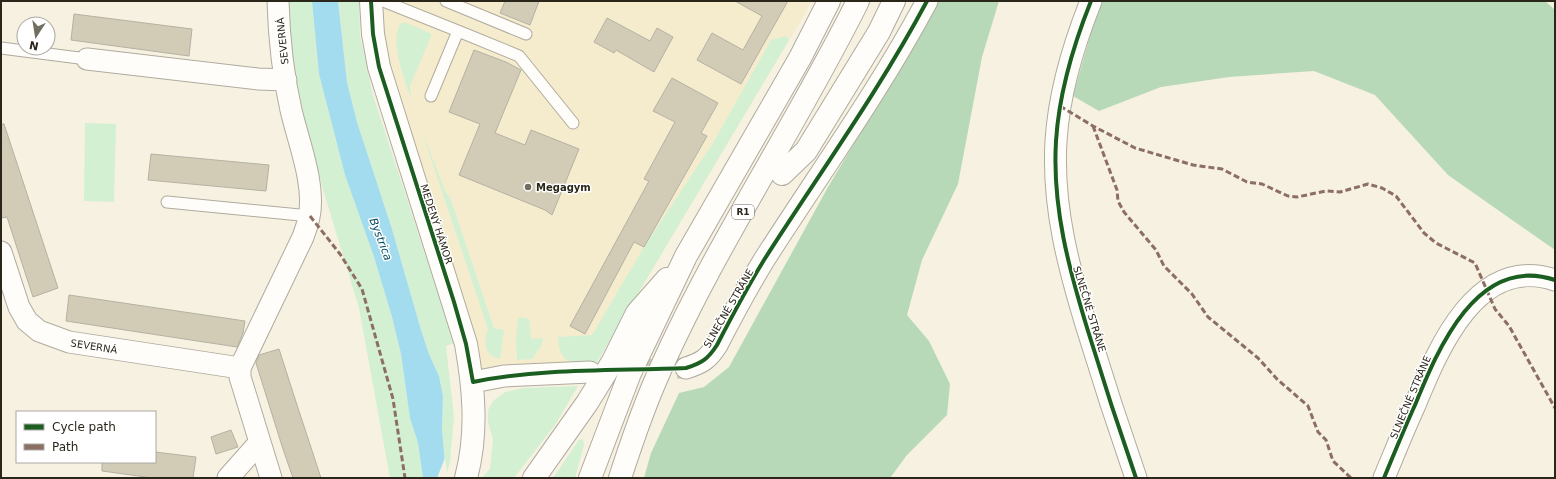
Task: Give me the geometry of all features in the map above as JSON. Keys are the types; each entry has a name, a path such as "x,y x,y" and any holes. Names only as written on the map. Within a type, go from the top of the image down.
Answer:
{"main road":[{"name":"MEDENÝ HÁMOR","path":"371,1 373,34 379,67 466,344 473,382 474,431 466,478"},
{"name":"R1","path":"590,478 630,373 686,256 800,58 829,1"},
{"name":"R1","path":"620,478 654,384 686,317 720,253 838,43 858,1"},
{"path":"782,174 806,151 879,32 894,1"},
{"path":"634,478 668,387 697,326 782,174 838,43"},
{"path":"534,478 587,403 613,361 637,313 686,256"}],"street":[{"name":"SEVERNÁ","path":"1,252 19,307 27,321 39,331 69,342 240,368 303,237 310,216 308,176 291,109 286,80 278,1"},
{"name":"SLNEČNÉ STRÁNE","path":"686,368 699,364 710,355 717,345 764,261 902,46 927,1"},
{"name":"SLNEČNÉ STRÁNE","path":"1091,1 1065,80 1060,106 1056,142 1059,218 1066,255 1078,298 1136,478"},
{"name":"SEVERNÁ","path":"87,59 258,79 286,80"},
{"name":"SLNEČNÉ STRÁNE","path":"1384,478 1435,356 1465,310 1487,289 1506,279 1527,276 1555,280"},
{"path":"240,368 240,377 271,478"},
{"path":"473,382 511,375 590,372"},
{"path":"228,478 260,442"}],"lane":[{"path":"383,1 519,56 573,124"},
{"path":"446,1 526,34"},
{"path":"431,96 458,31"},
{"name":"SEVERNÁ","path":"1,48 87,59"},
{"path":"167,202 310,216"}],"shaded area":[{"path":"368,1 811,1 805,14 597,362 571,362 467,373"}],"green space":[{"path":"284,1 312,1 319,74 345,175 374,257 392,317 401,354 410,418 418,443 423,478 390,478 359,308 324,193 307,130 287,39"},
{"path":"338,1 359,1 360,36 373,95 454,343 446,346 454,417 450,461 446,478 442,429 443,396 439,376 429,354 421,330 392,229 357,122 347,82"},
{"path":"939,1 999,1 982,57 958,184 922,260 907,315 929,341 950,384 947,415 907,455 890,478 644,478 651,453 679,393 704,387 729,367 828,187"},
{"path":"1102,1 1545,1 1555,10 1555,250 1448,175 1375,95 1314,71 1229,77 1161,87 1099,111 1073,96 1095,18"},
{"path":"401,23 407,23 432,34 410,86 411,98 397,49 398,30"},
{"path":"786,36 789,40 597,362 569,361 561,354 558,337 592,335 644,247 713,143 771,40"},
{"path":"85,123 116,124 114,202 84,201"},
{"path":"421,129 446,193 450,197 494,328 504,330 500,359 491,355 486,348 486,334 488,329"},
{"path":"522,317 529,319 531,339 543,338 541,346 532,359 517,360 516,339 518,319"},
{"path":"578,386 555,425 514,478 482,478 490,469 493,440 488,422 488,410 493,401 505,392 523,388"},
{"path":"583,439 584,445 575,478 553,478 579,440"}],"water":[{"name":"Bystrica","path":"312,1 338,1 347,82 357,122 392,229 421,330 429,354 439,376 443,396 442,429 446,478 423,478 418,443 410,418 401,354 392,317 374,257 345,175 319,74"}],"pier":[{"path":"445,458 448,478 437,478"}],"building":[{"path":"505,1 539,1 530,25 500,13"},
{"path":"735,1 788,1 741,84 697,60 712,33 743,50 762,16"},
{"path":"74,14 192,29 189,56 71,40"},
{"path":"607,18 650,41 657,28 673,37 654,72 616,50 614,53 594,42"},
{"path":"474,50 506,62 521,70 495,133 525,145 531,130 579,149 552,215 545,210 459,175 480,124 449,112"},
{"path":"672,78 718,103 701,133 707,136 644,247 634,242 585,334 570,326 649,181 644,179 675,122 653,111"},
{"path":"1,124 4,124 58,288 33,297 7,217 1,218"},
{"path":"151,154 269,165 266,191 148,180"},
{"path":"69,295 245,321 243,333 237,347 66,321"},
{"path":"279,349 321,478 293,478 282,446 256,363 259,355"},
{"path":"231,430 238,447 216,454 211,437"},
{"path":"156,452 196,457 193,478 153,478 102,471 102,463 156,463"}],"tunnel":[{"path":"615,371 686,368"}],"marked path":[{"path":"1060,106 1093,126 1135,148 1193,165 1222,169 1247,182 1262,184 1288,196 1297,197 1326,191 1340,192 1368,184 1382,188 1396,196 1424,233 1436,243 1475,263 1495,309 1509,326 1555,408"},
{"path":"1093,126 1117,190 1118,201 1124,212 1156,250 1164,266 1192,294 1208,317 1258,358 1277,379 1308,406 1318,432 1326,440 1333,461 1351,478"},
{"path":"310,216 340,254 362,289 393,399 405,478"}],"cycle path":[{"path":"371,1 373,34 379,67 454,302 466,344 473,382 526,374 552,372 686,368 700,362 711,354 764,260 869,100 927,1"},
{"path":"1091,1 1078,35 1060,105 1055,166 1059,214 1074,284 1099,368 1136,478"},
{"path":"1384,478 1424,382 1449,334 1464,312 1482,293 1503,281 1528,276 1555,280"}],"place":[{"name":"Megagym","path":"528,187"}]}
